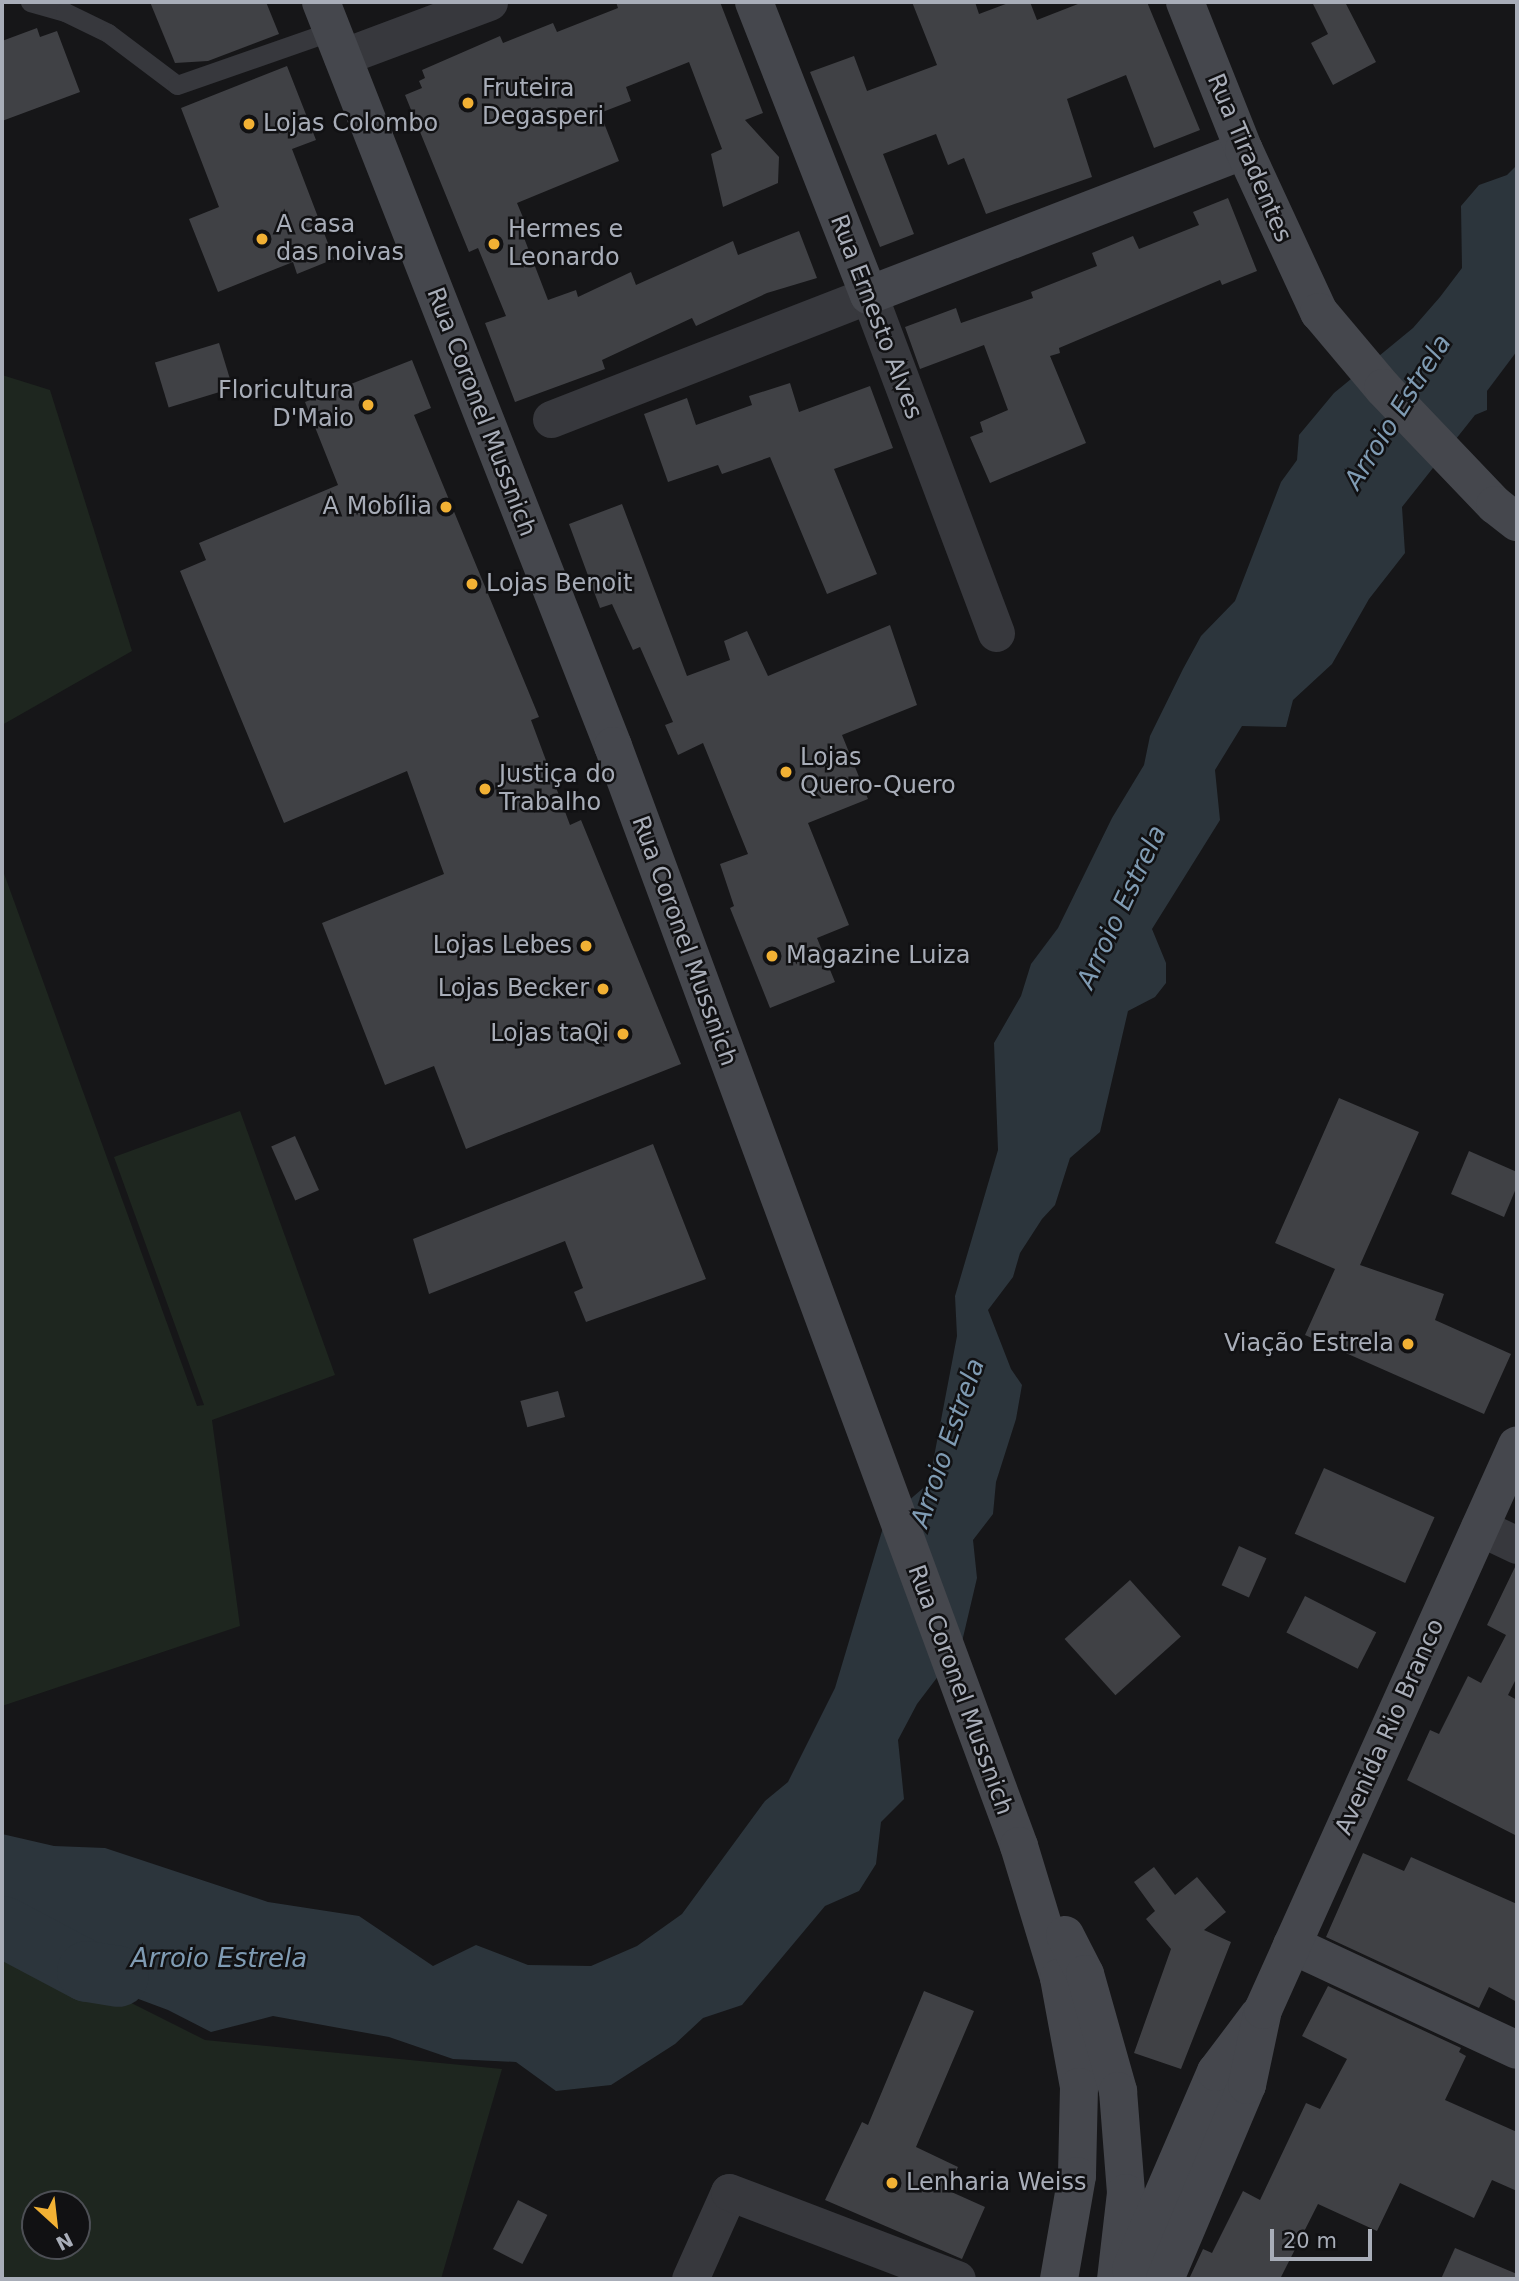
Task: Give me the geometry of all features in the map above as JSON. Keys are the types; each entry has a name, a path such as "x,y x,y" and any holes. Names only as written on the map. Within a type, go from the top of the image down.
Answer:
{"street":[{"path":"332,30 489,2"},
{"name":"Rua Ernesto Alves","path":"754,2 869,295 996,633"},
{"name":"Rua Tiradentes","path":"1185,2 1244,150 1319,312 1383,388 1506,513"},
{"name":"Rua Coronel Mussnich","path":"332,30 613,746 1017,1842 1059,1978 1079,2087 1077,2176 1059,2279"},
{"path":"551,419 1244,150"},
{"name":"Avenida Rio Branco","path":"1165,2279 1247,2085 1263,2010 1517,1445"},
{"path":"1479,1527 1517,1545"},
{"name":"Rua Coronel Mussnich","path":"1017,1842 1085,1974 1118,2091 1126,2193 1116,2279"},
{"path":"1292,1945 1517,2050"},
{"name":"Avenida Rio Branco","path":"1127,2279 1216,2072 1263,2010"},
{"path":"690,2279 729,2192 957,2279"}],"lane":[{"path":"30,2 65,12 108,33 177,85 332,30"}],"shaded area":[{"path":"2,375 50,390 132,651 2,725"},
{"path":"2,868 197,1406 204,1405 114,1157 240,1111 335,1375 212,1420 240,1626 2,1706"},
{"path":"2,1938 205,2040 502,2069 441,2279 2,2279"}],"water":[{"name":"Arroio Estrela","path":"1517,165 1517,351 1487,391 1487,410 1475,415 1402,507 1405,553 1369,599 1332,664 1293,700 1286,727 1242,726 1215,770 1220,820 1152,929 1166,963 1166,983 1155,997 1128,1011 1100,1132 1070,1158 1055,1205 1042,1219 1020,1253 1013,1277 988,1310 1011,1369 1022,1385 1016,1419 996,1482 993,1514 973,1540 977,1578 961,1646 917,1704 898,1740 904,1799 881,1822 876,1864 859,1891 825,1906 742,2005 703,2018 675,2044 611,2085 556,2091 516,2062 453,2059 389,2037 273,2016 211,2032 168,2010 85,1979 36,1943 2,1929 2,1834 54,1846 105,1848 268,1902 359,1916 433,1966 476,1945 528,1965 591,1966 637,1946 682,1914 765,1801 788,1782 835,1688 885,1521 929,1483 957,1336 955,1296 998,1150 994,1043 1021,996 1031,964 1058,928 1112,818 1144,765 1150,736 1201,636 1235,601 1281,482 1297,460 1299,435 1334,393 1413,328 1440,297 1462,268 1461,206 1479,185 1507,175"}],"building":[{"path":"150,2 266,2 279,34 208,61 175,63"},
{"path":"616,2 720,2 763,113 745,120 779,157 778,183 723,207 711,154 722,149 689,62 626,87 631,101 600,113 619,161 517,203 527,227 521,230 548,300 576,290 578,297 631,272 636,285 733,241 738,255 799,231 817,278 767,293 696,326 692,318 602,360 605,369 515,402 485,323 506,316 478,248 469,252 405,95 422,88 419,81 425,78 422,70 500,36 503,43 553,23 557,32 618,8"},
{"path":"912,2 975,2 979,14 1011,2 1030,2 1037,20 1083,2 1147,2 1200,130 1154,148 1126,75 1067,99 1092,177 986,214 964,158 948,165 936,134 883,154 914,234 880,247 810,72 854,56 867,91 937,65"},
{"path":"1312,2 1345,2 1376,62 1333,85 1311,43 1328,34"},
{"path":"37,28 40,37 57,31 80,92 2,121 2,41"},
{"path":"287,66 316,140 292,149 334,259 297,274 293,262 218,292 189,219 219,207 181,108"},
{"path":"1228,198 1257,271 1222,285 1220,280 1059,348 1060,353 1050,356 1086,443 990,483 970,437 983,432 980,422 1008,410 984,345 920,369 905,327 956,308 961,323 1033,298 1031,292 1097,266 1092,253 1133,236 1139,249 1199,225 1193,212"},
{"path":"219,343 233,388 169,408 155,363"},
{"path":"412,360 431,408 414,415 539,717 531,720 570,825 581,820 681,1064 466,1149 434,1066 385,1085 322,923 444,874 407,771 284,823 180,571 206,560 199,543 338,485 305,402"},
{"path":"790,383 799,412 870,386 893,448 834,469 877,574 827,594 770,457 722,474 718,465 668,482 644,414 687,398 696,425 752,405 749,396"},
{"path":"622,504 687,676 730,660 724,641 747,631 768,676 890,625 917,705 842,735 868,799 808,823 849,925 817,938 835,982 770,1008 730,908 734,906 720,864 748,854 703,743 678,755 665,725 673,722 640,647 633,650 612,604 600,608 569,524"},
{"path":"1339,1098 1419,1132 1360,1265 1444,1294 1435,1320 1511,1354 1484,1414 1305,1335 1335,1269 1275,1243"},
{"path":"295,1136 319,1190 295,1200 271,1147"},
{"path":"653,1144 706,1279 586,1322 574,1292 583,1288 565,1241 429,1294 413,1239"},
{"path":"1469,1151 1517,1172 1517,1186 1504,1217 1451,1194"},
{"path":"558,1391 565,1417 527,1427 520,1401"},
{"path":"1324,1468 1435,1517 1405,1583 1295,1534"},
{"path":"1239,1546 1266,1558 1249,1597 1222,1585"},
{"path":"1516,1565 1517,1677 1508,1695 1517,1700 1517,1836 1407,1780 1430,1730 1439,1734 1468,1676 1481,1683 1506,1635 1487,1625"},
{"path":"1130,1580 1181,1636 1115,1695 1065,1639"},
{"path":"1305,1596 1376,1632 1358,1669 1286,1633"},
{"path":"1363,1853 1404,1871 1411,1857 1517,1904 1517,2002 1489,1987 1479,2008 1326,1937"},
{"path":"1154,1867 1175,1895 1197,1877 1226,1912 1204,1930 1231,1942 1181,2069 1134,2053 1171,1949 1146,1919 1155,1911 1134,1882"},
{"path":"1328,1986 1461,2048 1459,2052 1466,2056 1445,2100 1517,2132 1517,2191 1492,2180 1474,2218 1400,2183 1377,2231 1318,2204 1280,2279 1189,2279 1203,2249 1212,2253 1243,2191 1260,2200 1306,2103 1320,2109 1347,2059 1302,2036"},
{"path":"924,1991 974,2011 916,2147 958,2167 947,2190 985,2207 962,2259 825,2200 862,2122 868,2125"},
{"path":"518,2200 547,2215 522,2264 493,2249"},
{"path":"1455,2248 1517,2274 1517,2279 1441,2279"}],"waterway":[{"name":"Arroio Estrela","path":"2,1926 87,1971 118,1976"}],"place":[{"name":"Fruteira Degasperi","path":"468,103"},
{"name":"Lojas Colombo","path":"249,124"},
{"name":"A casa das noivas","path":"262,239"},
{"name":"Hermes e Leonardo","path":"494,244"},
{"name":"Floricultura D'Maio","path":"368,405"},
{"name":"A Mobília","path":"446,507"},
{"name":"Lojas Benoit","path":"472,584"},
{"name":"Lojas Quero-Quero","path":"786,772"},
{"name":"Justiça do Trabalho","path":"485,789"},
{"name":"Lojas Lebes","path":"586,946"},
{"name":"Magazine Luiza","path":"772,956"},
{"name":"Lojas Becker","path":"603,989"},
{"name":"Lojas taQi","path":"623,1034"},
{"name":"Viação Estrela","path":"1408,1344"},
{"name":"Lenharia Weiss","path":"892,2183"}]}
